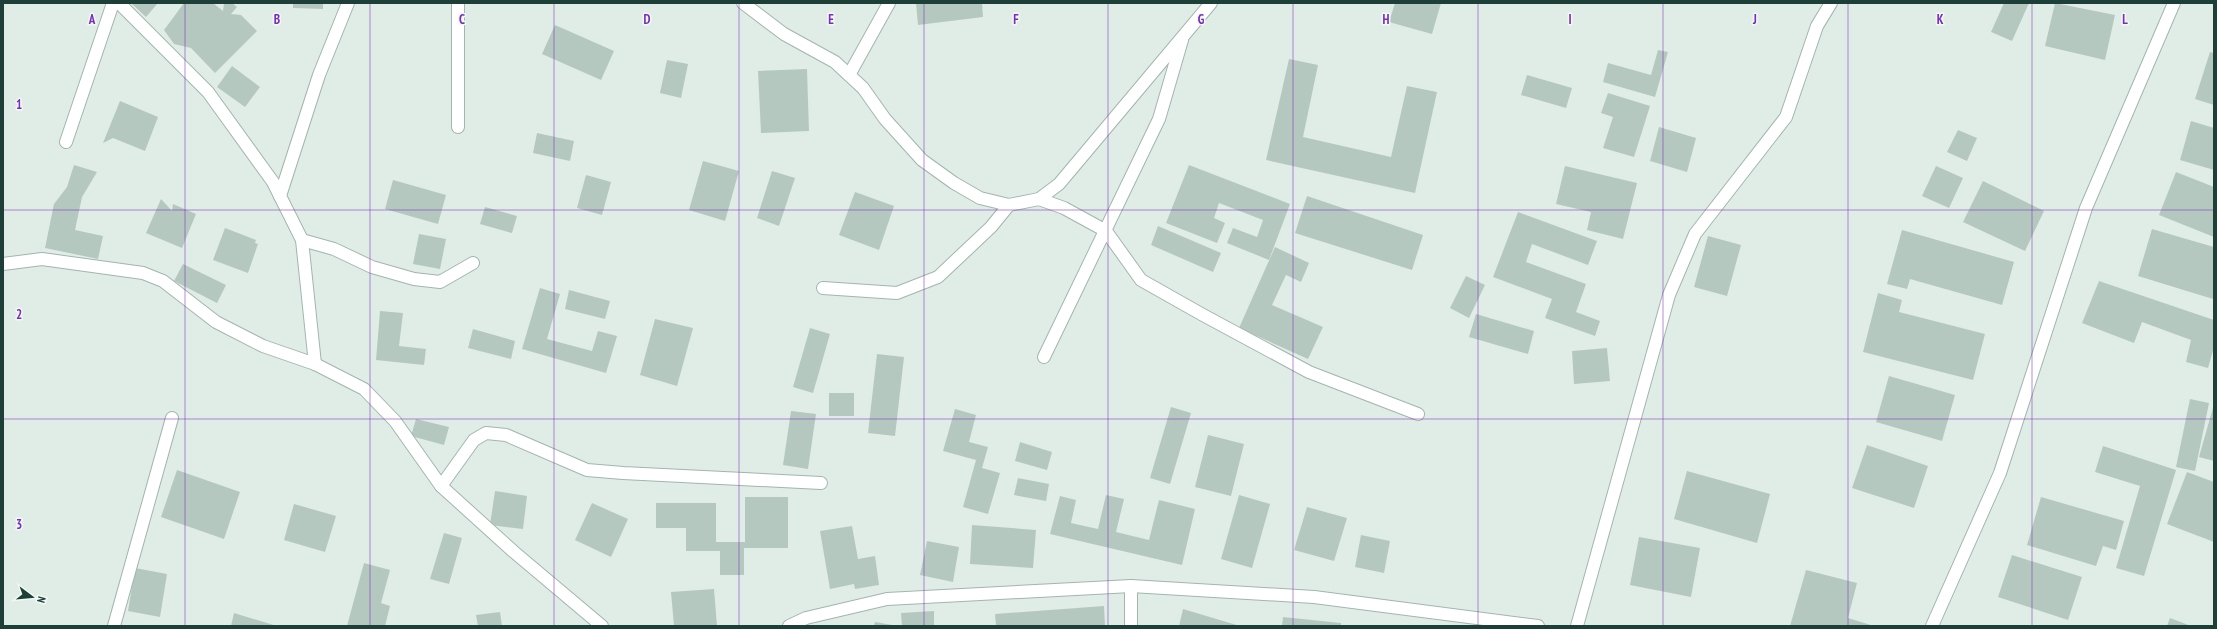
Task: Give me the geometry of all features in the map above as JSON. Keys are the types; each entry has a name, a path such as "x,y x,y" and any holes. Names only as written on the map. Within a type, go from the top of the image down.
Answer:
{"street":[{"path":"66,142 113,3"},
{"path":"119,3 208,92 273,182 302,240 315,364"},
{"path":"280,196 319,75 348,3"},
{"path":"458,3 458,127"},
{"path":"743,3 784,34 834,62 849,75 863,88 885,119 922,160 954,183 980,198 1009,205 1039,199 1059,184 1211,3"},
{"path":"849,75 889,3"},
{"path":"1577,626 1668,295 1695,234 1786,117 1817,26 1831,3"},
{"path":"1932,626 2000,473 2086,208 2174,3"},
{"path":"1044,357 1159,119 1184,35"},
{"path":"1039,199 1064,208 1106,231 1141,280 1309,372 1418,414"},
{"path":"823,288 898,293 938,277 991,227 1009,205"},
{"path":"302,240 334,249 372,267 414,279 440,282 473,263"},
{"path":"3,264 42,259 143,273 162,281 216,322 263,346 315,364 364,388 395,421 441,486 514,552 602,626"},
{"path":"114,626 172,418"},
{"path":"441,486 474,440 486,433 506,434 587,470 623,474 821,483"},
{"path":"1131,586 1131,626"},
{"path":"789,626 806,618 887,599 1131,586 1314,597 1538,626"}],"building":[{"path":"131,3 158,3 146,17"},
{"path":"184,3 213,3 223,11 224,3 232,3 237,7 231,14 241,15 257,31 215,73 191,48 174,44 164,30"},
{"path":"293,3 323,3 323,9 293,8"},
{"path":"916,3 982,3 983,17 918,25"},
{"path":"1395,3 1441,3 1432,34 1389,22"},
{"path":"2004,3 2029,3 2012,41 1991,32"},
{"path":"2055,3 2115,15 2105,60 2045,46"},
{"path":"555,25 614,51 601,80 542,54"},
{"path":"1658,50 1668,52 1655,97 1603,82 1608,63 1651,75"},
{"path":"2210,52 2214,53 2214,105 2195,99"},
{"path":"1289,59 1318,65 1303,137 1391,157 1407,86 1437,92 1415,193 1266,160"},
{"path":"667,60 688,64 681,98 660,93"},
{"path":"232,66 260,87 245,107 217,87"},
{"path":"807,69 809,131 761,133 758,71"},
{"path":"1527,75 1572,88 1566,108 1521,95"},
{"path":"1608,93 1650,106 1634,157 1603,148 1613,117 1601,113"},
{"path":"120,101 158,117 145,151 113,138 103,143"},
{"path":"2191,121 2214,128 2214,170 2180,160"},
{"path":"1659,127 1696,138 1687,172 1650,161"},
{"path":"1958,130 1977,138 1967,161 1947,152"},
{"path":"537,133 574,141 570,161 533,153"},
{"path":"703,161 739,171 725,221 689,210"},
{"path":"74,165 97,172 82,197 75,230 103,236 98,259 45,248 54,204 67,187"},
{"path":"1189,165 1290,204 1269,260 1227,243 1233,228 1257,237 1263,220 1219,203 1214,218 1225,223 1217,243 1166,223"},
{"path":"1565,166 1637,183 1623,239 1587,230 1591,212 1556,204"},
{"path":"1936,166 1963,178 1949,208 1922,196"},
{"path":"772,171 795,178 779,226 757,218"},
{"path":"2176,172 2214,187 2214,237 2159,215"},
{"path":"586,175 611,182 602,215 577,208"},
{"path":"393,180 446,195 438,224 385,209"},
{"path":"1983,181 2044,211 2025,251 1963,222"},
{"path":"855,192 894,206 879,250 839,235"},
{"path":"1307,196 1423,235 1412,270 1295,233"},
{"path":"161,199 172,211 173,204 196,214 182,248 146,233"},
{"path":"485,207 517,216 512,233 480,224"},
{"path":"1518,212 1597,241 1588,265 1532,244 1526,262 1586,284 1576,312 1600,321 1595,336 1545,318 1552,299 1493,277"},
{"path":"1158,226 1221,253 1213,272 1151,245"},
{"path":"225,228 256,240 255,243 258,244 248,273 213,260"},
{"path":"2152,229 2214,247 2213,299 2138,276"},
{"path":"1902,230 2014,262 2002,305 1910,279 1907,289 1887,284"},
{"path":"419,234 446,239 440,269 413,264"},
{"path":"1708,236 1741,245 1727,296 1694,287"},
{"path":"1275,247 1309,263 1301,282 1286,275 1272,305 1323,327 1308,359 1239,328"},
{"path":"183,264 226,285 217,303 174,281"},
{"path":"1466,276 1485,285 1469,318 1450,308"},
{"path":"2099,281 2214,320 2214,347 2208,368 2186,362 2191,340 2142,322 2134,343 2082,323"},
{"path":"540,288 560,294 547,339 592,351 598,331 617,336 606,373 522,349"},
{"path":"569,290 610,301 605,319 565,309"},
{"path":"1878,293 1902,300 1899,312 1985,334 1973,380 1863,352"},
{"path":"380,311 403,313 399,346 426,349 424,365 376,360"},
{"path":"1476,314 1534,331 1528,354 1469,337"},
{"path":"655,319 693,328 677,386 640,375"},
{"path":"810,328 830,334 813,393 793,387"},
{"path":"473,329 515,341 511,359 468,348"},
{"path":"1607,348 1610,381 1574,384 1572,351"},
{"path":"877,354 904,357 895,436 868,433"},
{"path":"1889,376 1955,395 1942,441 1876,422"},
{"path":"829,393 854,393 854,416 829,416"},
{"path":"2190,399 2209,403 2195,471 2176,467"},
{"path":"2214,404 2214,461 2199,457"},
{"path":"1171,407 1191,413 1170,484 1150,478"},
{"path":"955,409 976,415 969,442 988,447 982,468 1000,473 988,514 963,507 976,460 943,451"},
{"path":"791,411 816,414 808,469 783,465"},
{"path":"416,419 449,427 444,445 411,436"},
{"path":"1208,435 1244,444 1231,496 1195,487"},
{"path":"1020,442 1052,452 1047,470 1015,461"},
{"path":"1867,445 1928,466 1914,508 1852,488"},
{"path":"2103,446 2176,470 2144,576 2116,568 2140,486 2095,472"},
{"path":"177,470 240,492 224,539 161,517"},
{"path":"1687,471 1770,494 1757,543 1674,519"},
{"path":"2187,472 2214,482 2214,542 2167,524"},
{"path":"1018,478 1049,484 1046,501 1014,495"},
{"path":"495,491 527,496 523,529 490,525"},
{"path":"1106,495 1124,499 1116,532 1149,540 1159,500 1195,509 1182,565 1050,534 1060,496 1076,500 1071,523 1098,529"},
{"path":"1239,495 1270,504 1252,568 1221,559"},
{"path":"745,497 788,497 788,548 744,548 744,575 720,575 720,551 686,551 686,528 656,528 656,503 716,503 716,542 745,542"},
{"path":"2041,497 2124,521 2116,550 2103,546 2096,566 2027,545"},
{"path":"592,503 628,519 611,557 575,540"},
{"path":"294,504 336,516 325,552 284,540"},
{"path":"1307,507 1347,518 1334,561 1294,550"},
{"path":"972,525 1036,530 1033,568 970,564"},
{"path":"852,526 858,559 875,556 879,585 855,589 854,584 830,589 820,531"},
{"path":"444,533 462,538 449,584 430,579"},
{"path":"1361,535 1390,541 1384,573 1355,567"},
{"path":"1639,537 1700,548 1691,597 1630,585"},
{"path":"927,541 959,547 953,582 920,575"},
{"path":"2012,555 2082,577 2068,620 1998,597"},
{"path":"364,563 390,570 381,603 390,606 385,626 347,626"},
{"path":"135,568 167,574 160,617 128,611"},
{"path":"1806,570 1857,583 1848,618 1874,626 1790,626"},
{"path":"714,589 717,626 674,626 671,592"},
{"path":"1104,606 1105,626 996,626 995,614"},
{"path":"1183,609 1240,626 1179,626"},
{"path":"934,611 934,626 902,626 901,613"},
{"path":"500,612 502,626 478,626 476,615"},
{"path":"234,613 277,626 231,626"},
{"path":"1283,617 1341,623 1341,626 1282,626"},
{"path":"2170,618 2191,626 2167,626"},
{"path":"875,622 892,625 892,626 874,626"}]}
